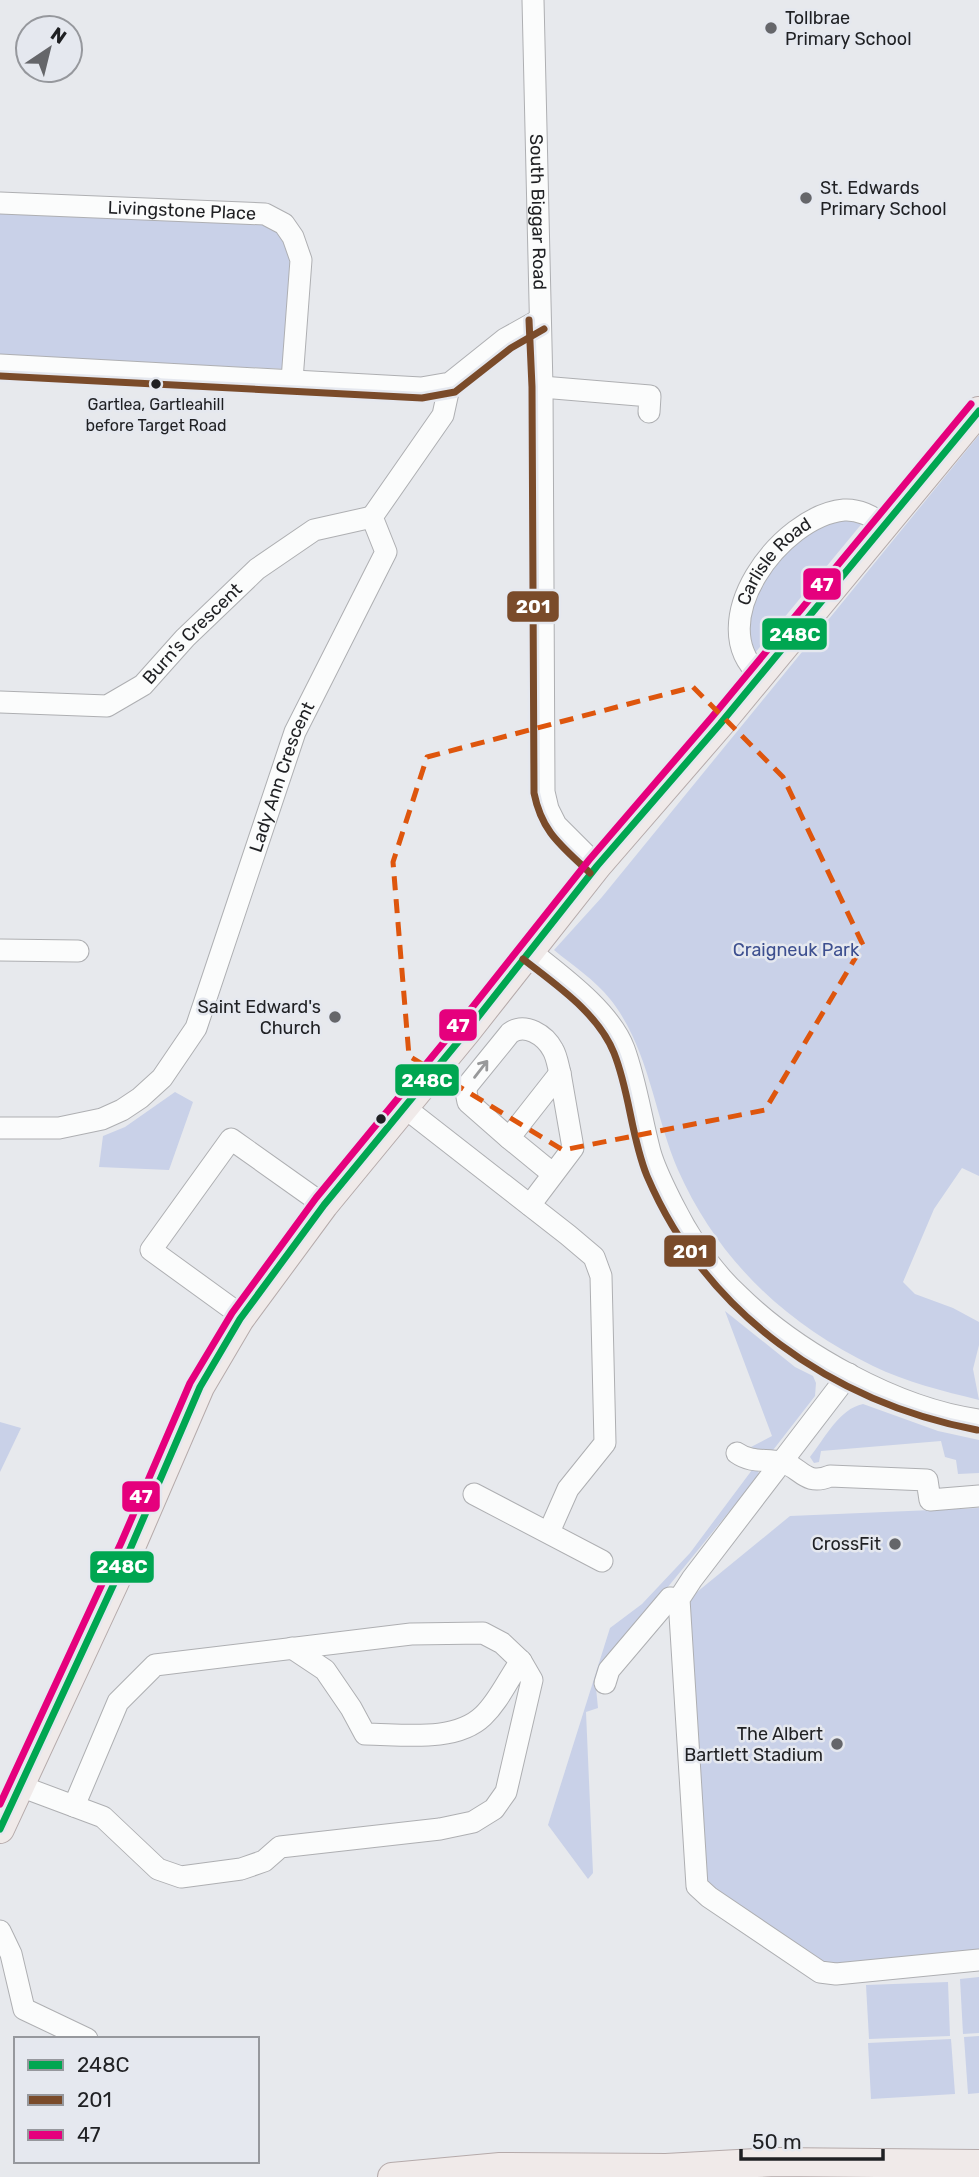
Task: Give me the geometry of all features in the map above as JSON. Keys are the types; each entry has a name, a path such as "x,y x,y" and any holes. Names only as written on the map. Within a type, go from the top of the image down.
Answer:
{"main road":[{"path":"0,1829 131,1547 200,1387 242,1316 324,1205 597,866 977,415"},
{"path":"392,2177 430,2172 918,2170 979,2164"}],"street":[{"name":"South Biggar Road","path":"533,0 542,387 544,792 556,825 597,866"},
{"name":"Livingstone Place","path":"0,203 265,214 284,225 293,237 301,260 292,380"},
{"path":"0,365 421,388 450,383 505,340 539,320"},
{"path":"372,517 443,415 450,383"},
{"path":"542,387 650,396 649,412"},
{"name":"Carlisle Road","path":"760,675 750,667 743,656 740,624 752,584 767,558 785,539 807,524 831,513 857,511 868,514 883,524"},
{"name":"Burn's Crescent","path":"0,702 107,706 143,685 185,638 257,569 314,530 372,517"},
{"name":"Lady Ann Crescent","path":"0,1128 58,1128 102,1119 140,1098 162,1078 196,1028 295,732 386,552 372,517"},
{"path":"0,950 78,951"},
{"path":"530,951 598,1007 624,1047 651,1155 674,1207 702,1252 737,1295 816,1356 849,1374 931,1409 979,1420"},
{"path":"530,1205 573,1148 554,1051 535,1032 524,1028 516,1029 510,1032 467,1086 468,1102 553,1174"},
{"path":"509,1138 560,1073"},
{"path":"404,1107 594,1257 601,1276 605,1443 568,1489 549,1532"},
{"path":"242,1316 151,1250 230,1139 324,1205"},
{"path":"849,1374 692,1578 679,1599 697,1886 709,1897 820,1972 836,1975 979,1960"},
{"path":"737,1453 746,1459 783,1462 802,1476 812,1479 830,1476 927,1480 930,1500 979,1496"},
{"path":"474,1494 602,1561"},
{"path":"604,1683 609,1670 670,1598 679,1599"},
{"path":"20,1786 103,1817 158,1869 181,1877 241,1869 264,1861 280,1847 440,1829 472,1822 494,1809 506,1792 532,1681 521,1661 502,1643 483,1633 411,1634 155,1665 118,1702 74,1806"},
{"path":"292,1648 325,1671 351,1708 365,1734 426,1734 468,1728 484,1716 521,1661"},
{"path":"0,1931 11,1954 24,2009 83,2037"}],"highlighted area":[{"path":"693,687 783,777 863,945 765,1110 563,1150 409,1056 393,862 427,757"}],"green space":[{"path":"0,207 263,217 281,229 296,262 285,369 0,356"},
{"name":"Craigneuk Park","path":"979,435 979,1176 962,1168 934,1209 903,1282 915,1294 953,1308 979,1322 979,1345 973,1369 979,1400 938,1390 873,1366 811,1330 758,1286 713,1233 694,1202 678,1170 642,1060 623,1018 597,985 554,950 602,897"},
{"path":"845,518 864,521 755,653 747,633 752,604 775,560 818,527"},
{"path":"175,1092 193,1102 169,1170 99,1167 103,1136 125,1127"},
{"path":"725,1311 795,1367 813,1376 816,1383 815,1396 770,1454 751,1447 772,1436"},
{"path":"863,1404 938,1431 979,1440 979,1473 958,1474 956,1460 945,1457 941,1441 821,1451 819,1462 814,1463 810,1457 833,1425 854,1407"},
{"path":"0,1422 21,1428 0,1472"},
{"path":"758,1469 759,1475 601,1673 596,1688 598,1708 586,1712 593,1873 588,1879 548,1825 610,1628 642,1604 690,1553 752,1470"},
{"name":"The Albert Bartlett Stadium","path":"979,1508 979,1956 823,1968 703,1888 686,1601 790,1516"},
{"path":"979,1977 979,2033 963,2034 960,1979"},
{"path":"948,1982 950,2036 869,2039 866,1985"},
{"path":"979,2036 979,2093 968,2094 964,2037"},
{"path":"951,2039 955,2094 871,2099 868,2043"}],"transit line":[{"name":"201","path":"529,320 532,387 534,793 542,819 554,838 590,873"},
{"name":"201","path":"0,376 422,398 455,392 511,348 544,329"},
{"name":"47","path":"0,1804 121,1543 190,1383 232,1313 316,1198 589,860 712,717 971,404"},
{"name":"248C","path":"0,1829 131,1547 200,1387 240,1319 324,1205 467,1031 597,866 720,724 979,411"},
{"name":"201","path":"523,959 575,1001 598,1025 607,1039 624,1084 637,1146 647,1176 672,1225 703,1270 739,1310 780,1344 824,1374 873,1398 924,1417 977,1430"}],"place":[{"name":"Tollbrae Primary School","path":"771,28"},
{"name":"St. Edwards Primary School","path":"806,198"},
{"name":"Gartlea, Gartleahill before Target Road","path":"156,384"},
{"name":"Saint Edward's Church","path":"335,1017"},
{"name":"CrossFit","path":"895,1544"},
{"name":"The Albert Bartlett Stadium","path":"837,1744"}]}
